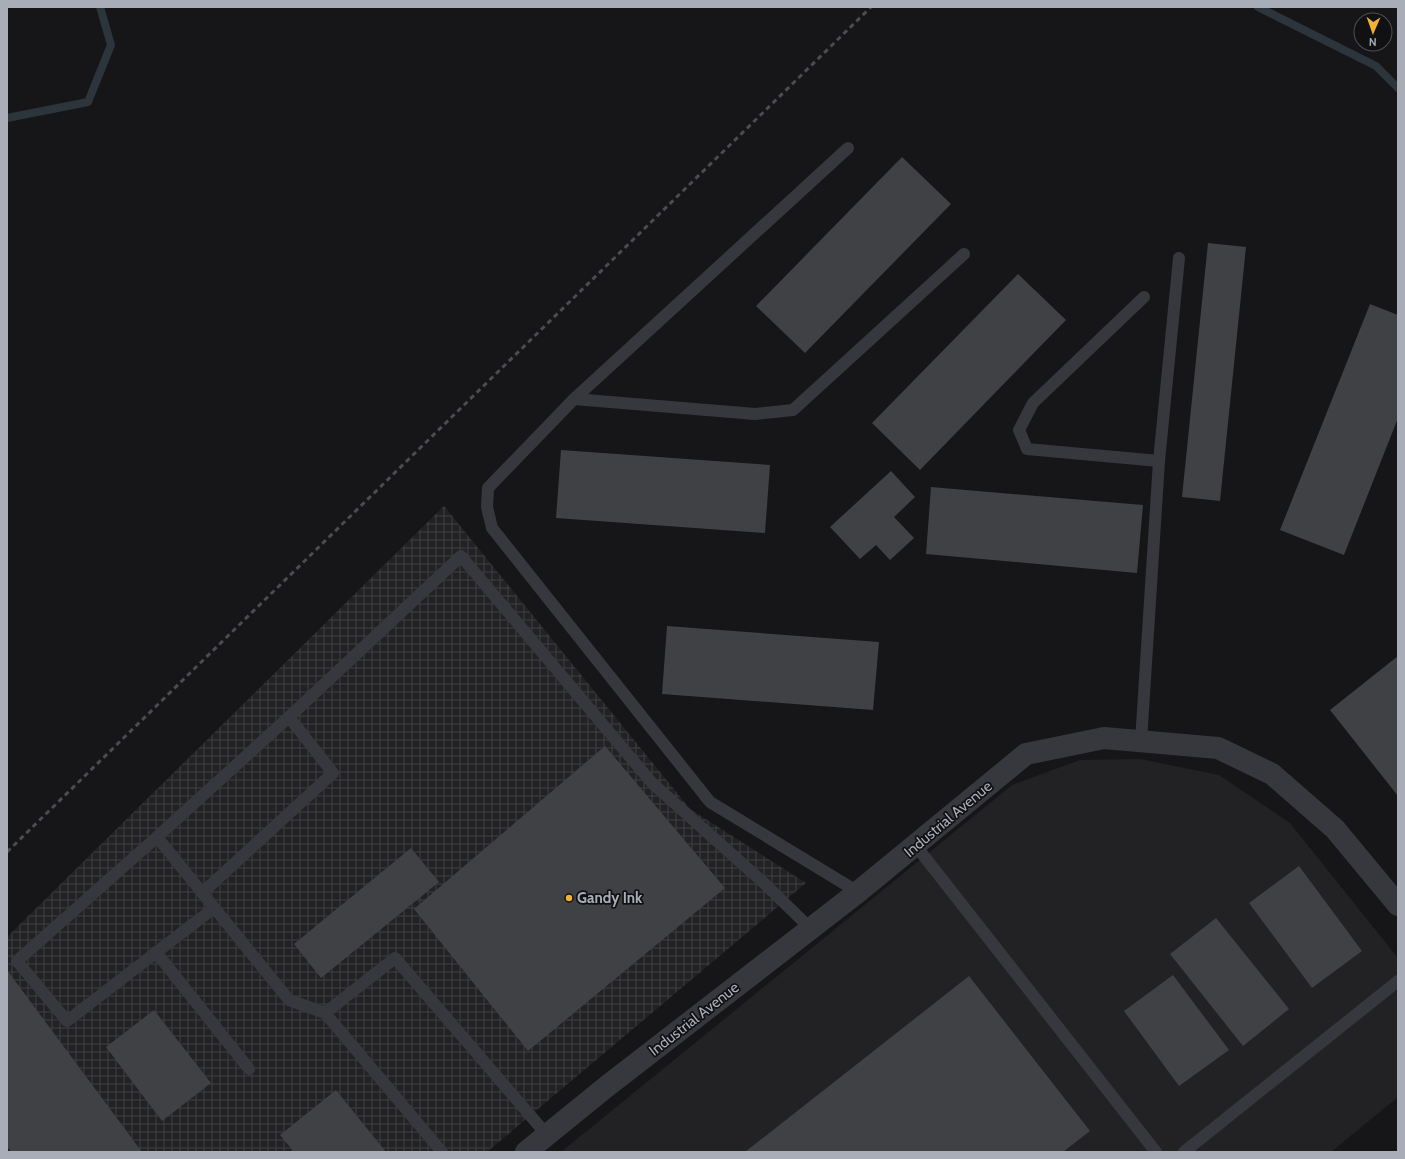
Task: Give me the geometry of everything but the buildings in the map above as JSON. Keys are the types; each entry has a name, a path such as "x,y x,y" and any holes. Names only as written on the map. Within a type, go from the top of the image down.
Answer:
{"street":[{"name":"Industrial Avenue","path":"526,1152 606,1087 916,846 1026,754 1104,738 1218,748 1272,774 1335,829 1398,905"}],"lane":[{"path":"848,148 574,399 488,488 487,507 492,528 710,802 858,892"},
{"path":"574,399 755,414 793,410 964,254"},
{"path":"1141,741 1159,460 1179,258"},
{"path":"1144,297 1033,403 1019,430 1027,449 1159,460"},
{"path":"214,908 66,1021 17,961 289,717 461,556 652,783 765,884 811,929"},
{"path":"202,893 334,773 289,717"},
{"path":"157,837 289,1000 326,1013 442,1152"},
{"path":"916,846 1156,1152"},
{"path":"156,952 249,1069"},
{"path":"326,1013 394,958 547,1135"},
{"path":"1184,1152 1398,981"}],"shaded area":[{"path":"444,506 690,809 806,883 487,1152 7,1152 7,937"},
{"path":"1140,759 1219,775 1290,823 1398,958 1398,1097 1331,1152 561,1152 1012,785 1080,760"}],"waterway":[{"path":"7,118 88,102 111,45 100,7"},
{"path":"1258,7 1376,66 1398,88"}],"railway":[{"path":"7,852 871,7"}],"place":[{"name":"Gandy Ink","path":"569,898"}]}
